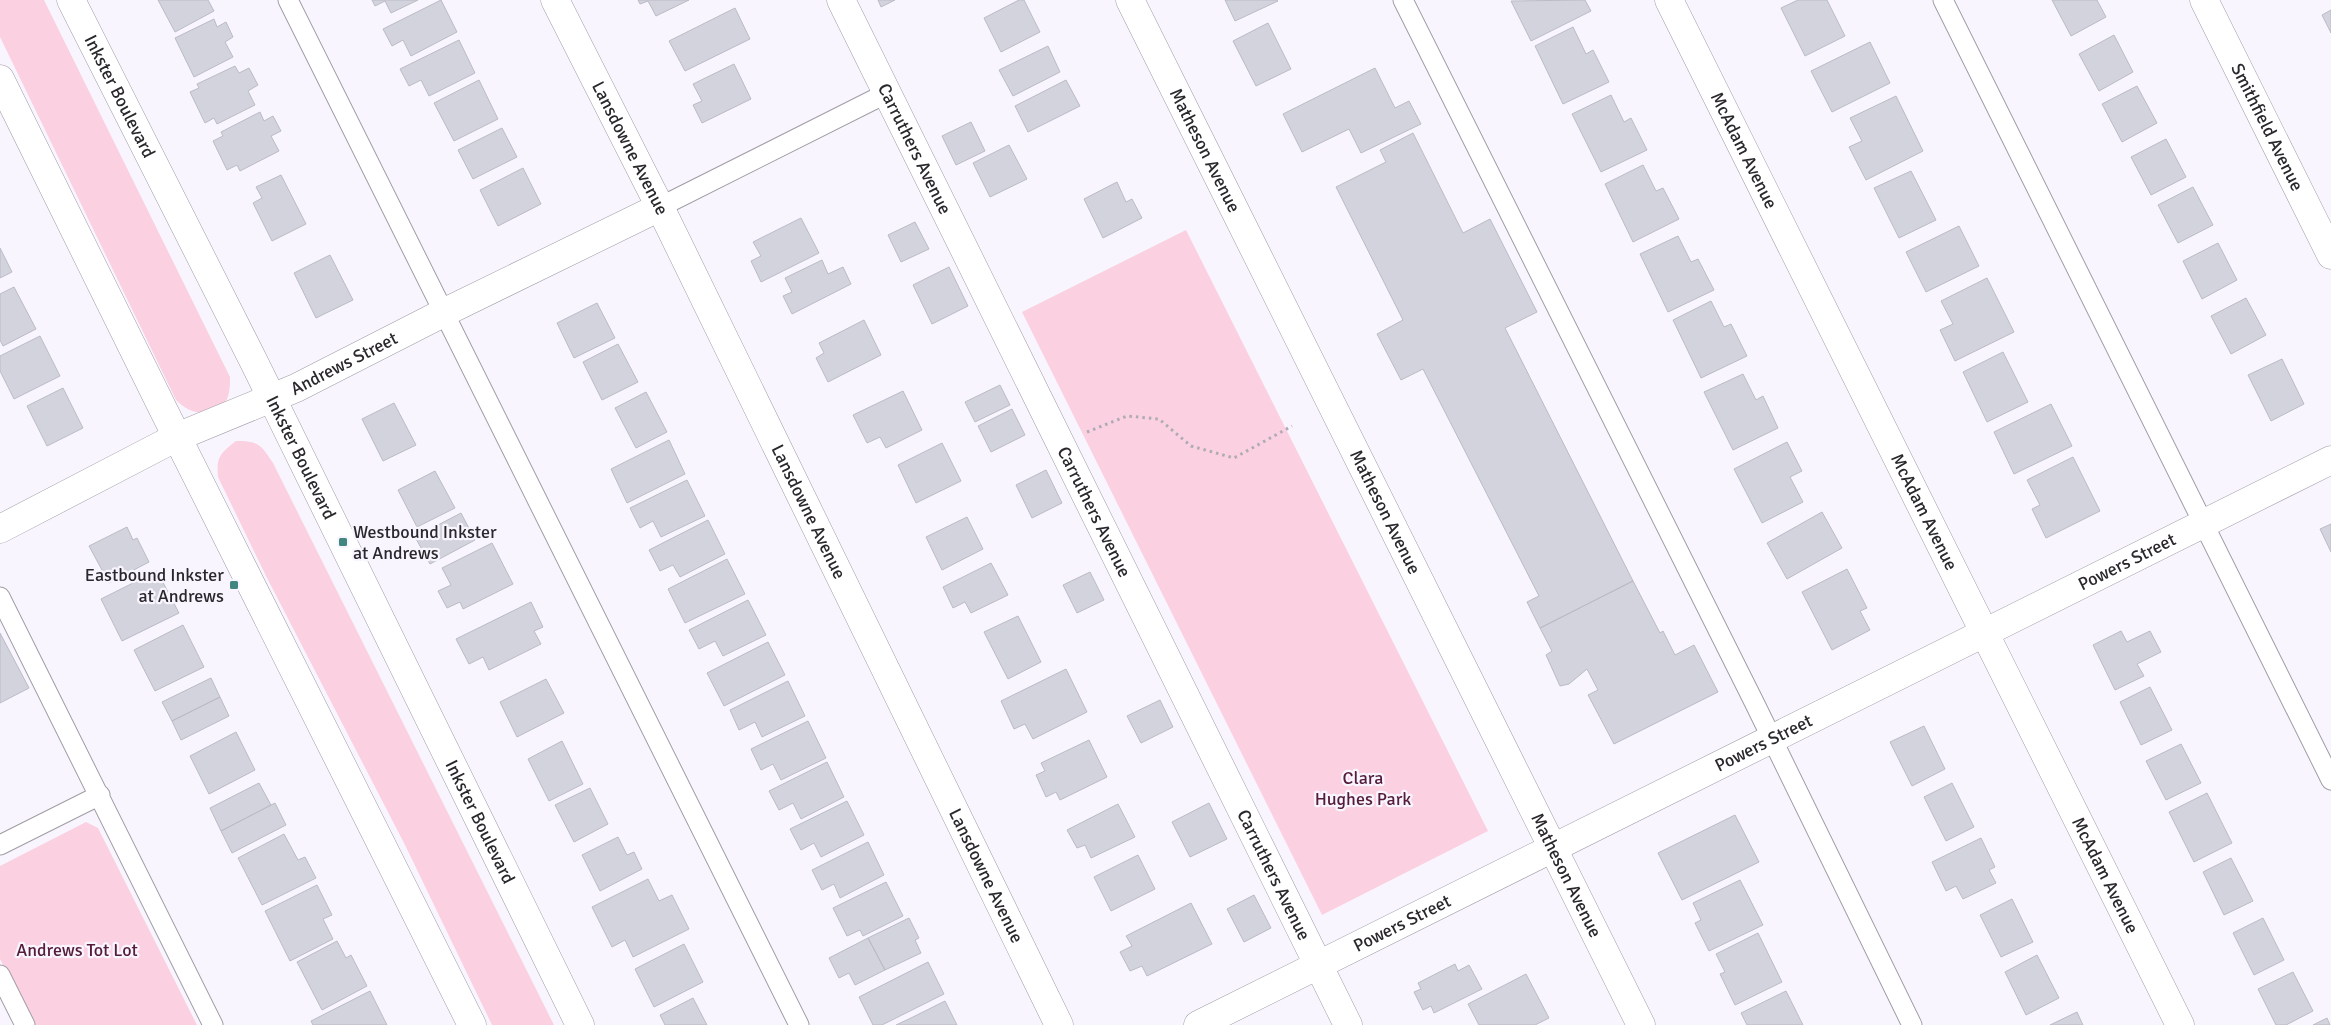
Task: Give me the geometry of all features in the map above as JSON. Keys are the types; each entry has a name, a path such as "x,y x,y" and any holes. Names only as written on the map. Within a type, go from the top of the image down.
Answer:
{"street":[{"name":"Inkster Boulevard","path":"71,0 272,398 580,1025"},
{"name":"Lansdowne Avenue","path":"555,0 660,206 1059,1025"},
{"name":"Carruthers Avenue","path":"841,0 1348,1025"},
{"name":"Matheson Avenue","path":"1130,0 1641,1025"},
{"name":"McAdam Avenue","path":"1669,0 2180,1025"},
{"name":"Smithfield Avenue","path":"2204,0 2331,256"},
{"path":"0,79 472,1025"},
{"name":"Andrews Street","path":"1,526 177,437 272,398 660,206"},
{"name":"Powers Street","path":"1198,1025 2331,460"}],"lane":[{"path":"288,0 799,1025"},
{"path":"1403,0 1772,739 1912,1025"},
{"path":"1943,0 2331,780"},
{"path":"660,206 887,93"},
{"path":"0,598 100,795 212,1025"},
{"path":"0,845 100,795"},
{"path":"0,975 25,1025"}],"path":[{"path":"1079,435 1127,416 1159,419 1191,446 1234,458 1292,426"}],"green space":[{"path":"0,0 44,0 230,377 227,399 217,409 211,412 199,413 186,408 176,400 0,37"},
{"name":"Clara Hughes Park","path":"1186,230 1488,831 1322,915 1022,312"},
{"path":"236,441 258,445 273,463 554,1025 492,1025 405,845 266,576 218,477 218,464 221,456"},
{"name":"Andrews Tot Lot","path":"86,822 98,828 197,1025 33,1025 0,959 0,866"}],"building":[{"path":"158,0 208,0 214,11 175,32"},
{"path":"372,0 418,0 391,13 385,1 375,6"},
{"path":"441,0 457,32 411,56 403,40 392,46 383,29"},
{"path":"638,0 689,0 656,16 648,1 640,4"},
{"path":"878,0 895,0 881,7"},
{"path":"1019,0 1024,0 1040,32 1001,52 984,18"},
{"path":"1225,0 1277,0 1278,1 1235,21"},
{"path":"1585,0 1591,11 1531,41 1511,1"},
{"path":"1798,0 1827,0 1845,36 1805,56 1781,8"},
{"path":"2052,0 2097,0 2106,17 2071,36"},
{"path":"735,8 750,39 685,71 669,41"},
{"path":"2331,10 2331,33 2322,15"},
{"path":"214,19 217,27 226,22 233,37 225,42 233,57 194,77 175,38"},
{"path":"1268,23 1291,69 1256,86 1233,41"},
{"path":"1573,27 1586,54 1593,50 1609,82 1563,104 1535,46"},
{"path":"2114,35 2133,72 2099,91 2079,54"},
{"path":"459,40 475,73 429,96 421,80 409,86 400,69"},
{"path":"1870,42 1890,83 1832,112 1811,71"},
{"path":"1048,46 1060,72 1013,96 999,70"},
{"path":"734,64 751,99 702,123 693,105 702,101 693,84"},
{"path":"235,66 239,73 249,68 258,85 248,91 255,105 217,124 214,118 205,123 190,92 199,88 197,84"},
{"path":"1375,68 1395,108 1409,101 1421,124 1361,153 1349,129 1302,152 1283,114"},
{"path":"479,80 498,119 454,141 434,103"},
{"path":"1066,80 1080,106 1028,132 1015,106"},
{"path":"2137,86 2157,123 2122,142 2102,104"},
{"path":"1611,95 1624,122 1631,118 1647,150 1601,172 1572,114"},
{"path":"1896,96 1923,151 1866,180 1849,147 1862,141 1850,118"},
{"path":"260,112 264,121 273,116 281,131 271,136 279,151 240,171 237,165 227,170 213,141 223,136 221,132"},
{"path":"971,122 985,151 956,165 942,136"},
{"path":"502,128 517,157 473,179 458,150"},
{"path":"1413,133 1463,233 1490,219 1537,312 1505,328 1633,581 1540,628 1527,602 1539,596 1423,369 1401,380 1377,334 1403,320 1336,187 1386,162 1380,150"},
{"path":"2166,139 2186,177 2151,195 2131,157"},
{"path":"1009,145 1027,179 990,197 973,163"},
{"path":"1643,165 1656,191 1663,188 1679,219 1633,242 1605,184"},
{"path":"523,168 541,204 498,226 480,190"},
{"path":"1911,171 1936,220 1899,238 1874,188"},
{"path":"281,175 306,224 272,241 253,203 262,198 256,187"},
{"path":"1117,182 1126,202 1132,199 1142,218 1103,238 1084,199"},
{"path":"2193,187 2213,225 2178,243 2158,205"},
{"path":"801,218 819,253 761,282 751,261 761,256 753,242"},
{"path":"915,222 929,249 901,262 888,235"},
{"path":"1959,226 1979,266 1926,292 1906,252"},
{"path":"1678,236 1691,262 1698,259 1714,290 1668,312 1640,254"},
{"path":"2218,243 2237,280 2202,299 2183,261"},
{"path":"0,248 12,272 0,278"},
{"path":"330,255 353,300 316,318 294,273"},
{"path":"822,260 828,274 843,267 851,284 792,314 783,296 792,292 785,278"},
{"path":"949,267 968,306 932,324 913,285"},
{"path":"1987,278 2014,332 1955,361 1940,330 1953,324 1941,301"},
{"path":"14,287 36,329 3,346 0,340 0,294"},
{"path":"2246,298 2266,335 2231,354 2211,316"},
{"path":"1711,301 1724,327 1731,324 1747,356 1701,378 1673,320"},
{"path":"597,303 615,338 574,358 557,323"},
{"path":"864,320 881,355 828,382 816,358 824,353 819,343"},
{"path":"40,336 60,376 14,399 0,371 0,356"},
{"path":"618,344 638,382 602,400 583,362"},
{"path":"2003,352 2028,402 1987,422 1963,372"},
{"path":"2282,359 2304,404 2271,421 2248,375"},
{"path":"1743,374 1756,400 1763,396 1778,428 1733,450 1704,392"},
{"path":"1000,385 1010,405 975,422 965,402"},
{"path":"63,388 83,428 47,446 27,406"},
{"path":"903,391 922,430 886,448 880,437 867,443 853,415"},
{"path":"646,392 667,432 636,448 615,408"},
{"path":"394,403 416,445 383,461 362,419"},
{"path":"2051,404 2072,446 2014,474 1994,432"},
{"path":"1012,409 1025,435 991,452 978,426"},
{"path":"669,440 685,474 627,503 611,469"},
{"path":"1787,442 1802,471 1790,477 1803,502 1762,523 1734,469"},
{"path":"942,443 961,481 916,503 898,465"},
{"path":"2073,457 2100,511 2046,538 2032,509 2040,505 2027,480"},
{"path":"1046,470 1062,503 1032,518 1016,485"},
{"path":"435,471 455,508 417,527 398,490"},
{"path":"687,480 705,516 661,537 653,521 640,528 630,508"},
{"path":"1822,512 1842,548 1787,579 1767,543"},
{"path":"461,513 475,540 430,564 415,537"},
{"path":"967,517 983,549 942,570 926,537"},
{"path":"708,520 725,554 680,577 673,565 660,571 649,550"},
{"path":"2331,524 2331,552 2320,529"},
{"path":"127,527 133,540 137,538 149,562 109,583 89,546"},
{"path":"492,543 513,584 463,609 460,602 447,608 438,591 451,585 442,568"},
{"path":"727,559 745,594 685,623 668,589"},
{"path":"991,563 1008,595 971,613 965,602 953,608 943,587"},
{"path":"1847,569 1867,608 1860,611 1870,630 1832,650 1802,592"},
{"path":"157,571 179,613 122,641 101,599"},
{"path":"1090,572 1104,600 1077,613 1063,585"},
{"path":"1633,581 1660,633 1663,631 1675,655 1694,645 1718,692 1614,744 1588,695 1598,690 1587,669 1569,684 1560,686 1546,655 1552,651 1540,628"},
{"path":"748,600 766,635 723,656 715,641 699,649 689,630"},
{"path":"531,602 543,627 534,631 541,644 489,670 483,657 469,664 456,639"},
{"path":"1018,616 1041,662 1008,679 984,632"},
{"path":"183,625 204,667 155,691 134,650"},
{"path":"2121,631 2127,642 2150,631 2161,652 2137,664 2144,676 2115,690 2093,645"},
{"path":"0,633 29,688 0,703"},
{"path":"768,642 785,675 724,706 707,673"},
{"path":"1066,669 1087,712 1033,739 1025,724 1014,729 1001,701"},
{"path":"211,678 220,697 172,721 162,702"},
{"path":"546,679 564,713 517,737 500,702"},
{"path":"788,681 805,716 762,737 755,722 739,730 730,710"},
{"path":"2150,687 2172,730 2141,745 2120,702"},
{"path":"220,697 229,716 181,740 172,721"},
{"path":"1160,700 1173,727 1141,743 1127,716"},
{"path":"808,721 826,758 781,780 773,764 761,770 751,749"},
{"path":"1924,726 1945,769 1912,786 1890,742"},
{"path":"236,732 255,770 209,794 190,756"},
{"path":"1089,740 1107,777 1060,800 1056,792 1046,797 1036,775 1045,771 1041,763"},
{"path":"562,741 583,784 549,801 528,759"},
{"path":"2181,744 2201,783 2166,800 2146,761"},
{"path":"827,762 844,797 801,819 793,803 779,810 769,791"},
{"path":"259,783 271,805 221,831 210,808"},
{"path":"1952,783 1974,827 1946,841 1924,797"},
{"path":"590,788 608,824 574,842 555,805"},
{"path":"2207,793 2232,843 2194,862 2169,812"},
{"path":"847,801 864,835 821,857 814,843 801,850 790,829"},
{"path":"275,803 286,825 232,853 221,831"},
{"path":"1209,803 1227,839 1190,857 1172,822"},
{"path":"1118,804 1135,837 1091,858 1085,845 1077,848 1067,830"},
{"path":"1735,815 1759,862 1682,900 1658,853"},
{"path":"284,834 298,860 305,857 316,878 262,905 238,858"},
{"path":"618,837 627,855 634,852 642,869 600,891 582,855"},
{"path":"1981,838 1995,867 1989,870 1996,883 1963,899 1956,886 1946,891 1932,862"},
{"path":"868,842 884,875 840,898 834,884 822,890 812,870"},
{"path":"1138,855 1155,889 1111,911 1094,877"},
{"path":"2231,858 2253,901 2224,915 2203,872"},
{"path":"648,879 659,901 672,895 689,929 633,957 625,940 612,947 592,907"},
{"path":"1740,880 1763,925 1709,951 1695,923 1701,920 1693,903"},
{"path":"886,882 903,916 863,936 860,930 847,936 833,908"},
{"path":"317,885 332,915 323,919 333,939 290,961 265,911"},
{"path":"1254,895 1271,928 1244,942 1227,909"},
{"path":"2012,899 2033,942 2001,957 1980,915"},
{"path":"1191,903 1212,944 1147,976 1142,966 1130,971 1120,952 1132,946 1126,936"},
{"path":"909,918 919,938 915,940 921,953 885,970 868,938"},
{"path":"2263,918 2284,960 2254,975 2233,933"},
{"path":"1758,933 1782,982 1735,1005 1720,974 1725,972 1716,954"},
{"path":"868,938 885,970 855,985 849,973 839,978 829,958"},
{"path":"337,941 346,958 351,955 367,986 322,1010 297,962"},
{"path":"684,944 703,982 654,1007 635,969"},
{"path":"2037,955 2059,998 2026,1015 2005,972"},
{"path":"928,962 944,994 882,1025 873,1025 859,997"},
{"path":"1455,964 1458,971 1469,965 1482,989 1434,1013 1431,1006 1423,1010 1414,992 1421,989 1418,983"},
{"path":"2293,972 2313,1011 2286,1025 2276,1025 2258,989"},
{"path":"1526,974 1549,1018 1535,1025 1479,1025 1468,1004"},
{"path":"370,991 387,1025 313,1025 311,1021"},
{"path":"1786,991 1803,1025 1747,1025 1741,1013"},
{"path":"693,998 707,1025 665,1025 660,1015"},
{"path":"945,1001 957,1025 896,1025 913,1017"},
{"path":"2077,1012 2083,1025 2050,1025"},
{"path":"2327,1018 2330,1025 2313,1025"}],"place":[{"name":"Westbound Inkster at Andrews","path":"343,542"},
{"name":"Eastbound Inkster at Andrews","path":"234,585"}]}
